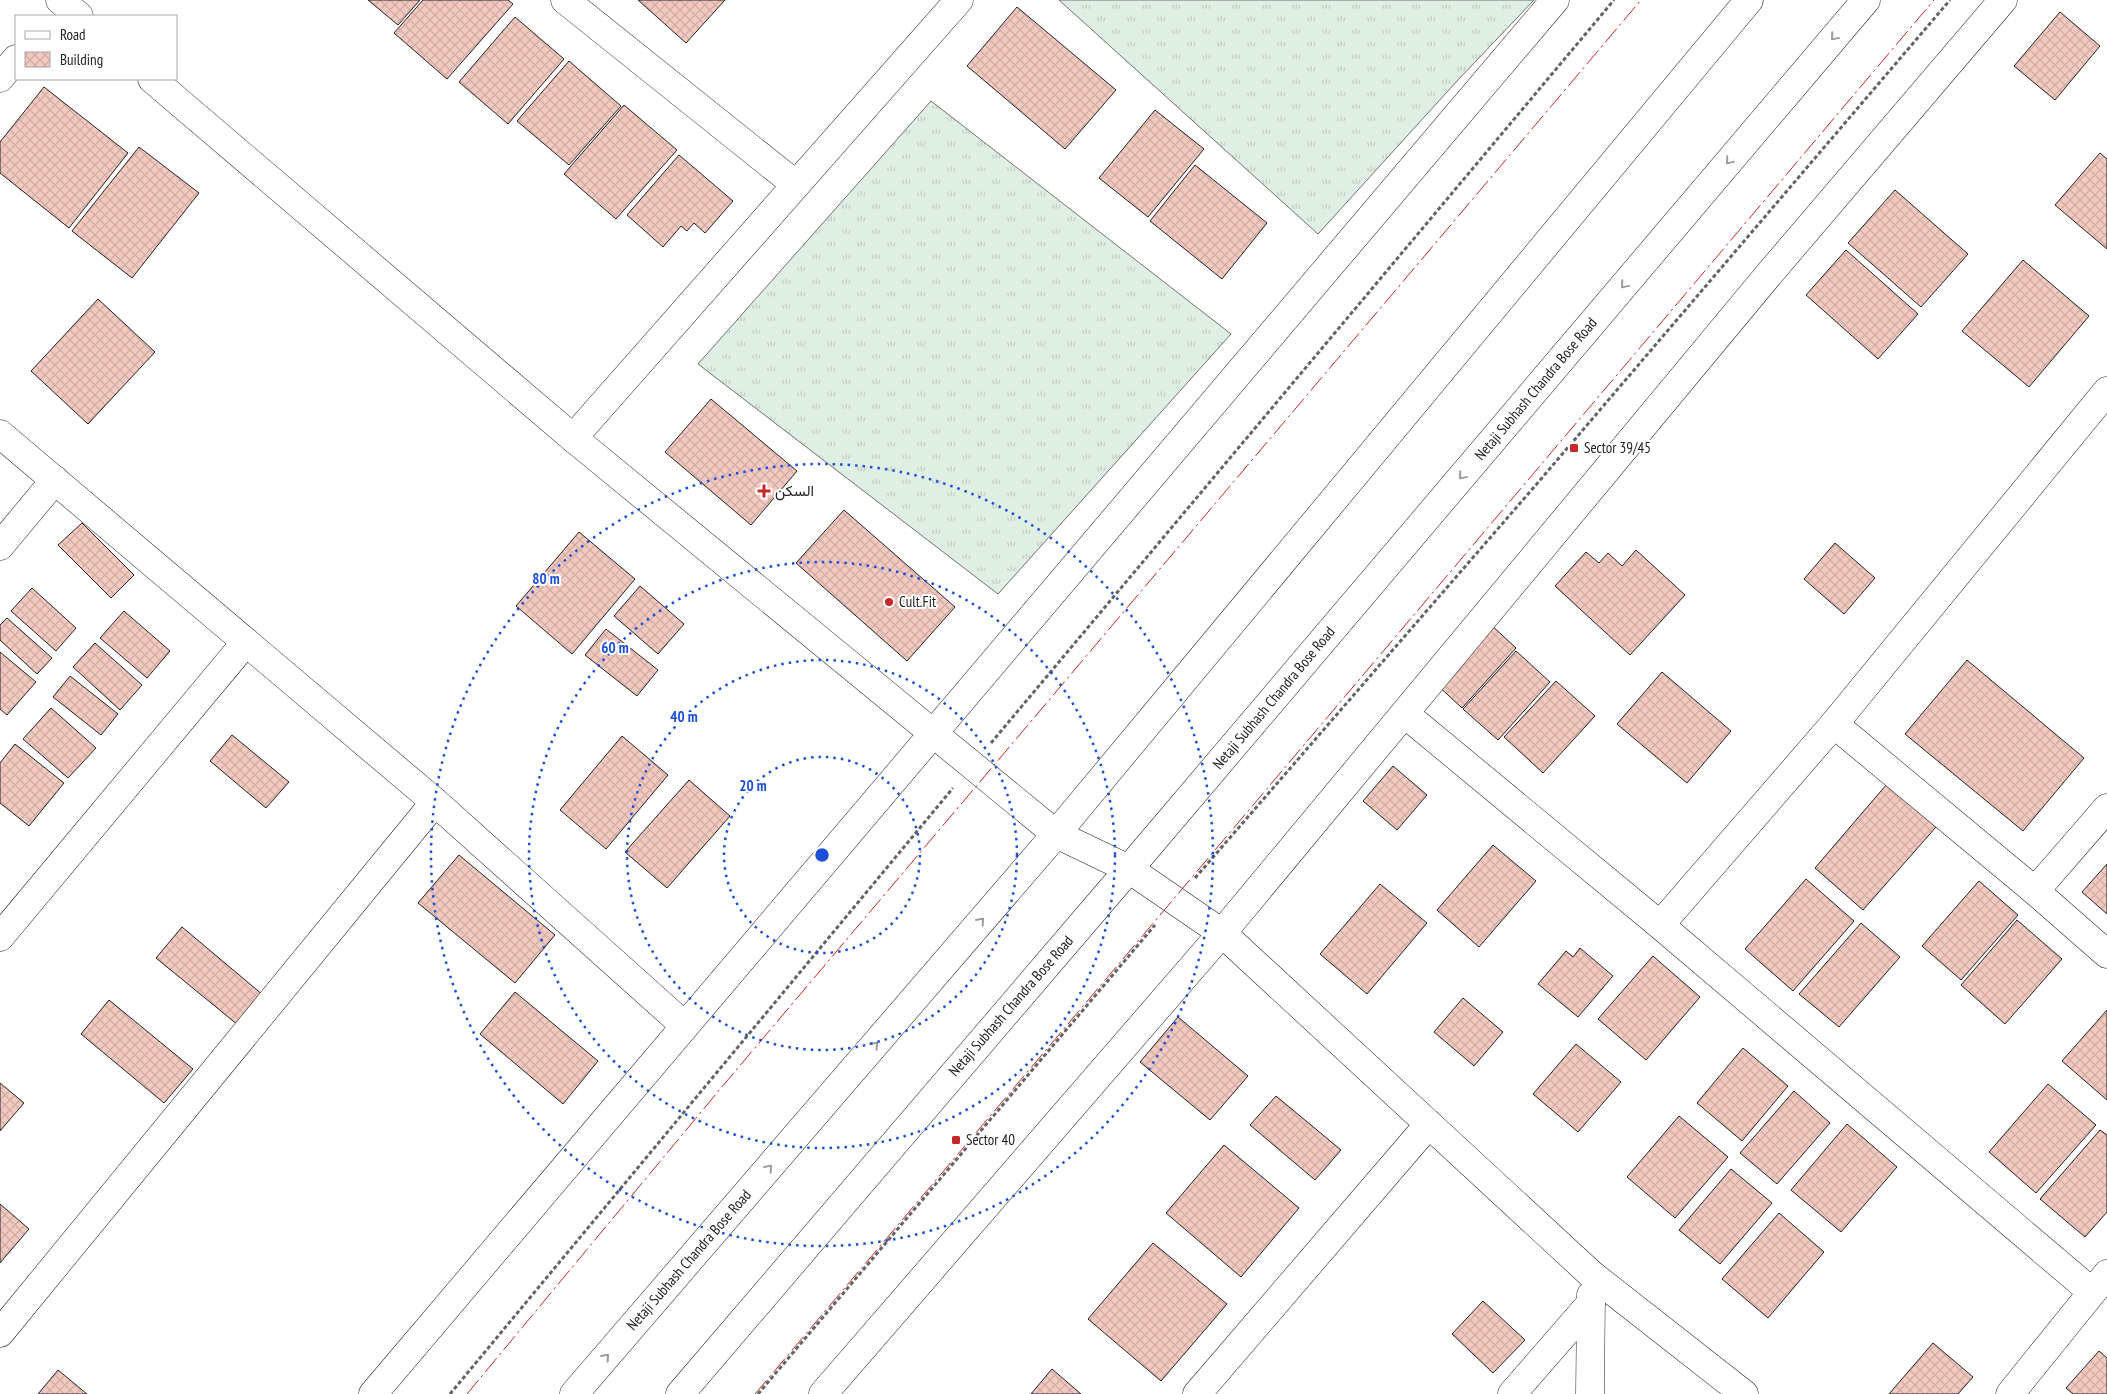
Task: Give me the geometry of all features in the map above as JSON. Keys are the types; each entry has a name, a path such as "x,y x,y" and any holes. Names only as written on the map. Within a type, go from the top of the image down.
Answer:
{"street":[{"path":"565,0 795,184"},
{"path":"573,438 959,0"},
{"path":"374,1394 1555,0"},
{"name":"Netaji Subhash Chandra Bose Road","path":"574,1394 1056,834 1749,0"},
{"name":"Netaji Subhash Chandra Bose Road","path":"680,1394 1129,869 1866,0"},
{"path":"823,1394 1222,933 1770,273 2004,0"},
{"path":"0,78 15,61"},
{"path":"153,80 573,438 1056,834 1129,869 1222,933 1591,1274 1744,1394"},
{"path":"1660,925 1834,724 2107,391"},
{"path":"0,434 435,802 685,1026"},
{"path":"0,546 54,480"},
{"path":"0,937 246,642"},
{"path":"1405,714 1660,925 2100,1283 2010,1394"},
{"path":"1834,724 2035,891 2107,954"},
{"path":"0,1333 435,802"},
{"path":"2035,891 2107,808"},
{"path":"1197,1394 1429,1124"},
{"path":"1590,1394 1591,1274"},
{"path":"1512,1394 1591,1303"}],"path":[{"path":"450,1394 972,766 1614,0"},
{"path":"758,1394 1175,901 1535,486 1950,0"}],"green space":[{"path":"1059,0 1534,0 1457,81 1318,234"},
{"path":"931,101 1231,334 998,594 698,364"}],"building":[{"path":"368,0 420,0 398,25"},
{"path":"423,0 508,0 513,4 447,79 394,33"},
{"path":"638,0 725,0 686,43"},
{"path":"1017,7 1116,90 1065,149 967,66"},
{"path":"2060,12 2100,46 2055,100 2014,66"},
{"path":"515,17 564,59 508,124 459,82"},
{"path":"569,61 621,106 569,165 517,121"},
{"path":"44,87 128,153 69,228 0,173 0,142"},
{"path":"624,105 677,150 616,219 564,174"},
{"path":"1155,110 1204,149 1148,217 1099,178"},
{"path":"139,147 199,193 132,278 72,231"},
{"path":"2100,153 2107,159 2107,249 2055,205"},
{"path":"679,155 733,201 705,233 694,223 687,231 681,226 663,247 627,215"},
{"path":"1195,165 1267,223 1222,279 1150,221"},
{"path":"1895,190 1968,254 1921,307 1848,243"},
{"path":"1846,250 1918,314 1878,359 1806,295"},
{"path":"2023,260 2089,316 2029,387 1962,331"},
{"path":"98,299 155,352 88,424 31,371"},
{"path":"711,399 797,471 751,525 665,452"},
{"path":"844,510 955,607 907,661 796,563"},
{"path":"82,523 134,575 111,598 58,545"},
{"path":"579,532 635,579 572,654 516,606"},
{"path":"1835,543 1875,578 1844,614 1804,579"},
{"path":"1636,550 1685,595 1630,655 1555,586 1586,552 1599,563 1608,553 1622,566"},
{"path":"640,586 684,624 658,654 614,616"},
{"path":"32,588 76,628 56,651 11,611"},
{"path":"124,611 170,651 147,678 100,638"},
{"path":"7,618 52,658 37,674 0,640 0,625"},
{"path":"1490,624 1516,648 1462,708 1435,683"},
{"path":"606,629 658,670 637,696 585,655"},
{"path":"95,643 142,685 120,710 73,667"},
{"path":"1516,651 1550,682 1498,740 1463,709"},
{"path":"0,652 36,682 7,715 0,709"},
{"path":"1967,660 2084,758 2023,831 1905,734"},
{"path":"1662,672 1731,731 1687,783 1617,724"},
{"path":"70,676 118,714 101,735 53,697"},
{"path":"1556,681 1595,716 1543,773 1504,737"},
{"path":"51,708 96,748 68,778 23,739"},
{"path":"232,735 289,782 266,808 210,761"},
{"path":"622,736 668,775 606,849 560,810"},
{"path":"15,744 64,783 29,826 0,803 0,763"},
{"path":"1393,766 1427,795 1397,830 1363,801"},
{"path":"689,780 730,816 667,888 625,852"},
{"path":"1887,784 1936,827 1863,910 1815,868"},
{"path":"1493,845 1536,881 1479,947 1437,910"},
{"path":"459,855 555,935 515,983 418,903"},
{"path":"2107,864 2107,914 2082,892"},
{"path":"1806,879 1854,921 1793,991 1745,949"},
{"path":"1979,881 2018,915 1961,980 1922,946"},
{"path":"1380,884 1427,923 1367,994 1320,954"},
{"path":"2017,920 2062,959 2005,1024 1961,985"},
{"path":"1861,923 1900,957 1839,1027 1799,994"},
{"path":"182,927 263,995 238,1025 156,958"},
{"path":"1580,948 1613,976 1578,1017 1538,984 1566,951 1573,957"},
{"path":"1653,956 1700,997 1646,1060 1598,1019"},
{"path":"515,992 598,1061 563,1104 480,1034"},
{"path":"1463,998 1503,1032 1474,1066 1434,1032"},
{"path":"109,1000 193,1069 164,1103 81,1034"},
{"path":"2107,1010 2107,1100 2062,1061"},
{"path":"1178,1017 1248,1076 1210,1120 1140,1062"},
{"path":"1576,1044 1621,1082 1578,1132 1533,1094"},
{"path":"1743,1048 1788,1086 1742,1141 1697,1103"},
{"path":"0,1083 24,1103 0,1131"},
{"path":"2048,1084 2096,1125 2036,1193 1989,1152"},
{"path":"1794,1091 1830,1123 1777,1184 1740,1153"},
{"path":"1276,1096 1341,1150 1315,1180 1250,1125"},
{"path":"1679,1116 1728,1157 1675,1218 1627,1177"},
{"path":"1847,1124 1897,1167 1841,1232 1791,1190"},
{"path":"2100,1130 2107,1135 2107,1212 2085,1237 2040,1199"},
{"path":"1224,1145 1299,1208 1241,1277 1166,1213"},
{"path":"1731,1169 1772,1203 1720,1264 1679,1230"},
{"path":"0,1204 29,1229 0,1263"},
{"path":"1779,1213 1824,1252 1768,1318 1722,1279"},
{"path":"1153,1243 1227,1304 1161,1381 1088,1319"},
{"path":"1483,1301 1525,1340 1493,1373 1452,1334"},
{"path":"1933,1343 1973,1377 1958,1394 1889,1394"},
{"path":"2099,1351 2107,1358 2107,1394 2073,1394 2066,1388"},
{"path":"1052,1369 1081,1394 1031,1394"},
{"path":"58,1370 87,1394 38,1394"}],"power":[{"path":"467,1394 721,1088 1641,0"},
{"path":"755,1394 1934,0"}],"place":[{"name":"Sector 39/45","path":"1574,448"},
{"name":"السكن","path":"764,491"},
{"name":"Cult.Fit","path":"889,602"},
{"name":"Sector 40","path":"956,1140"}]}
